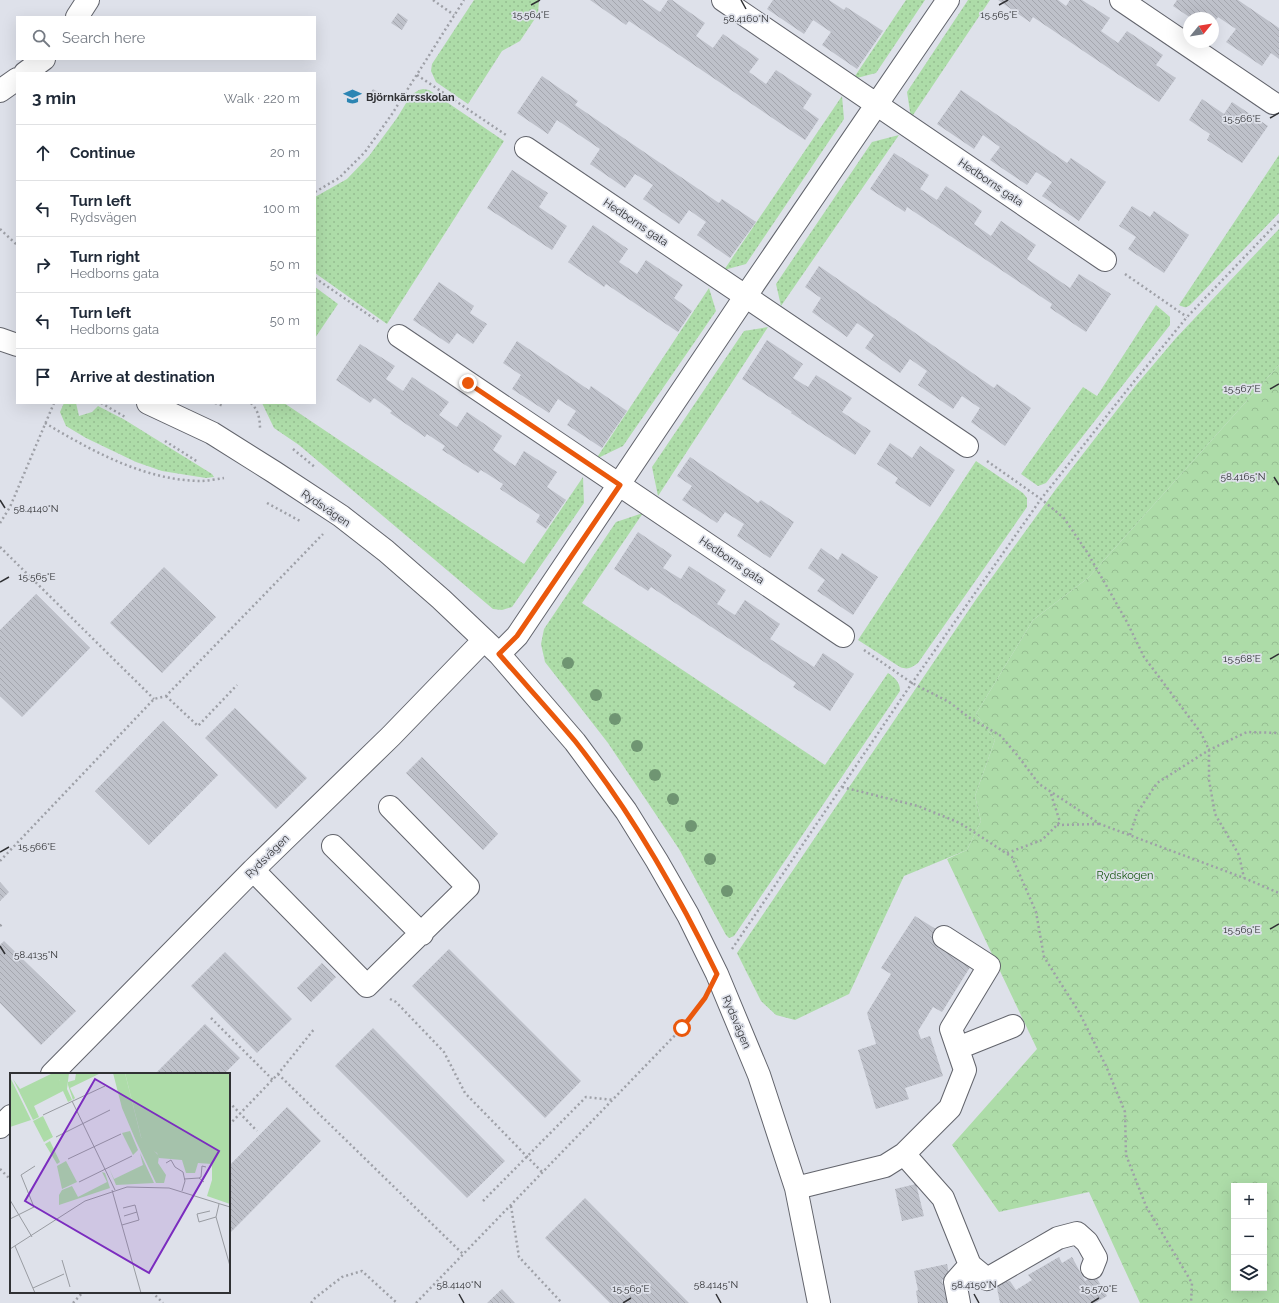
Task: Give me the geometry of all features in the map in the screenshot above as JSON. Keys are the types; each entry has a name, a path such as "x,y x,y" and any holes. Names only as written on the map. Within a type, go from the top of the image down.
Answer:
{"street":[{"path":"78,16 88,0"},
{"name":"Hedborns gata","path":"723,0 1105,260"},
{"path":"492,647 517,636 948,0"},
{"path":"1121,0 1273,103"},
{"path":"26,72 43,60"},
{"path":"0,91 16,80"},
{"name":"Hedborns gata","path":"526,148 967,446"},
{"name":"Hedborns gata","path":"399,336 843,636"},
{"path":"0,339 16,345"},
{"name":"Rydsvägen","path":"150,404 212,433 341,516 386,551 441,598 492,647 575,742 626,811 657,861 688,915 717,974 760,1075 796,1188 819,1303"},
{"name":"Rydsvägen","path":"53,1073 253,870 391,736 492,647"},
{"path":"253,870 367,986 422,934 468,887 390,807"},
{"path":"333,846 422,934"},
{"path":"796,1188 885,1166 904,1154 950,1108 965,1070 951,1029 989,966 944,936"},
{"path":"958,1048 1013,1026"},
{"path":"0,1127 10,1117"},
{"path":"904,1154 943,1198 970,1265 987,1279 1058,1238 1078,1233 1087,1242 1096,1258 1092,1268"},
{"path":"959,1303 955,1282 970,1265"}],"path":[{"path":"433,0 454,15"},
{"path":"316,191 339,178 365,152 392,114 464,0"},
{"path":"417,75 526,148"},
{"path":"416,1303 682,1028 705,998 730,952 912,682 1041,499 1187,317 1279,221"},
{"path":"0,229 16,244"},
{"path":"1105,260 1187,317"},
{"path":"316,279 399,336"},
{"path":"0,523 10,507 54,404"},
{"path":"218,404 224,406"},
{"path":"252,404 260,419 260,428"},
{"path":"45,423 72,439 125,465 145,472 168,478 201,481 224,478"},
{"path":"967,446 1041,499 1064,518 1086,552 1109,591 1144,657 1200,733 1209,750 1209,780 1215,814 1239,854 1244,878"},
{"path":"267,503 305,524"},
{"path":"0,861 154,699 166,696 324,534 317,531"},
{"path":"0,547 154,699"},
{"path":"843,636 912,682 949,702 970,718 1001,736 1039,784 1100,824 1244,878 1279,893"},
{"path":"166,696 198,726 237,685"},
{"path":"1130,835 1138,813 1157,783 1209,750 1247,732 1279,733"},
{"path":"842,787 918,806 960,824 1012,857 1036,912 1044,957 1079,1012 1106,1066 1125,1112 1126,1155 1146,1206 1192,1283 1192,1303"},
{"path":"1007,854 1042,840 1060,822 1050,791"},
{"path":"1056,825 1100,824"},
{"path":"0,926 3,923"},
{"path":"367,986 396,1002 444,1052 465,1093 543,1173"},
{"path":"211,1018 273,1080"},
{"path":"230,1124 273,1080 315,1028"},
{"path":"278,1074 463,1254"},
{"path":"483,1201 586,1097 614,1100"},
{"path":"230,1103 257,1131"},
{"path":"0,1169 10,1179"},
{"path":"511,1206 520,1257 562,1303"},
{"path":"311,1303 314,1298 342,1277 362,1272 397,1303"},
{"path":"73,1303 82,1293"},
{"path":"153,1293 163,1303"}],"green space":[{"path":"474,0 539,0 538,14 520,41 502,51 468,104 436,82 431,71 432,64"},
{"path":"906,0 925,0 876,73 853,79"},
{"path":"968,0 990,0 911,118 907,92"},
{"path":"419,90 429,90 504,141 387,324 316,274 316,196 347,179 369,156 397,118 411,95"},
{"path":"842,96 844,119 746,264 724,270"},
{"path":"899,135 781,306 776,284 872,142"},
{"path":"1279,155 1279,213 1190,305 1183,307 1179,305"},
{"path":"1279,229 1279,365 1088,578 1033,620 976,714 995,740 975,796 981,821 967,850 904,876 849,994 795,1020 776,1015 761,1001 737,953 977,598 1056,489 1137,384 1176,338"},
{"path":"316,288 338,304 316,337"},
{"path":"709,288 716,311 623,446 596,459"},
{"path":"1156,305 1170,317 1170,325 1046,483 1038,486 1021,474 1083,387 1097,396"},
{"path":"768,327 658,496 652,467 744,331"},
{"name":"Rydskogen","path":"1279,365 1279,1303 1140,1303 1089,1192 999,1212 952,1145 1037,1049 947,859 967,850 981,821 975,796 995,740 976,714 1033,620 1088,578"},
{"path":"64,404 76,404 79,416 92,412 98,406 125,420 212,474 214,477 206,478 162,471 136,462 86,438 66,426 60,412"},
{"path":"262,404 285,404 524,564 583,477 584,503 512,607 502,610 493,609 299,445 274,428"},
{"path":"976,461 1023,493 1027,498 1027,507 918,663 909,668 900,667 858,640"},
{"path":"643,513 582,603 825,765 888,673 897,680 900,688 900,691 734,936 729,938 679,849 608,743 545,662 541,644 544,629 616,522"}],"building":[{"path":"590,0 642,0 660,12 668,0 672,0 705,23 696,36 713,48 723,34 759,59 749,72 766,84 776,70 812,94 803,108 819,119 805,140 629,21 626,25"},
{"path":"773,0 829,0 844,10 846,7 883,31 857,69 822,45 831,32 813,20 804,34 767,9"},
{"path":"998,0 1058,0 1066,6 1070,0 1082,0 1110,18 1101,31 1118,43 1127,31 1163,55 1156,65 1176,78 1159,102 1033,17 1030,22"},
{"path":"1177,0 1238,0 1279,28 1279,59 1271,53 1262,66 1226,42 1236,29 1219,18 1219,12 1183,13 1173,6"},
{"path":"398,13 408,20 402,30 391,23"},
{"path":"542,76 578,101 575,105 719,203 722,199 756,222 730,258 697,235 706,222 689,210 679,224 643,199 653,185 635,174 625,188 590,164 600,149 557,120 548,134 517,113"},
{"path":"373,89 383,95 378,103 368,97"},
{"path":"961,90 1067,163 1071,158 1106,182 1079,221 1042,196 1052,182 1036,172 1027,185 990,160 1000,147 983,135 974,149 937,124"},
{"path":"1202,99 1224,114 1232,102 1268,126 1242,163 1207,140 1210,134 1189,120"},
{"path":"894,153 929,175 920,189 937,200 946,186 982,211 974,224 991,236 1001,221 1036,245 1027,259 1070,288 1079,274 1111,294 1086,332 1050,308 1052,304 907,207 905,212 870,189"},
{"path":"512,170 548,193 539,207 567,226 552,250 487,208"},
{"path":"1132,206 1150,217 1154,211 1189,235 1164,273 1128,249 1136,237 1119,226"},
{"path":"593,225 628,249 619,262 637,274 646,260 683,285 674,298 692,311 678,332 606,284 604,287 568,262"},
{"path":"819,266 994,388 997,384 1031,408 1005,446 971,422 980,408 962,396 953,409 918,385 927,371 910,359 900,373 865,348 874,335 857,323 847,337 812,312 821,298 805,287"},
{"path":"439,282 474,306 470,313 487,324 473,344 457,333 449,344 413,320"},
{"path":"767,340 803,364 793,378 808,387 816,375 852,398 842,412 871,431 855,455 742,379"},
{"path":"517,341 589,390 591,386 627,411 602,448 567,425 576,411 558,399 549,413 512,389 521,375 503,363"},
{"path":"360,344 395,366 386,379 403,391 412,377 449,402 439,415 457,427 467,412 502,436 493,450 515,466 524,451 557,472 547,487 566,500 546,529 536,522 540,515 500,489 503,484 481,470 478,473 442,450 445,446 427,434 425,437 390,413 392,411 374,398 370,403 336,380"},
{"path":"890,443 912,458 920,446 955,470 930,507 895,483 898,478 877,464"},
{"path":"690,457 758,503 761,500 794,522 770,558 737,536 744,524 725,512 717,523 682,500 692,486 677,476"},
{"path":"638,532 672,555 663,568 681,579 689,566 726,590 717,604 735,615 745,600 780,624 770,639 814,667 823,653 854,674 830,711 793,687 796,683 651,587 648,591 614,569"},
{"path":"821,548 838,560 842,553 878,577 853,615 817,591 825,580 808,568"},
{"path":"164,567 216,617 162,673 110,623"},
{"path":"36,594 90,648 22,717 0,696 0,630"},
{"path":"235,708 307,778 276,809 205,738"},
{"path":"163,721 218,775 149,845 95,791"},
{"path":"422,757 498,834 483,850 406,773"},
{"path":"0,882 9,892 0,901"},
{"path":"915,916 942,933 972,964 942,1012 933,1007 918,1031 921,1039 930,1036 943,1076 905,1088 909,1099 876,1109 858,1050 876,1044 867,1013 891,974 881,968"},
{"path":"4,941 76,1011 41,1045 0,1003 0,945"},
{"path":"449,949 581,1081 545,1118 412,986"},
{"path":"225,952 292,1019 257,1053 191,986"},
{"path":"322,963 336,977 311,1002 297,988"},
{"path":"205,1024 240,1058 225,1073 156,1073"},
{"path":"373,1028 505,1161 467,1198 335,1066"},
{"path":"287,1107 321,1141 230,1233 230,1165"},
{"path":"916,1184 924,1216 902,1221 895,1189"},
{"path":"585,1198 689,1303 610,1303 545,1238"},
{"path":"1059,1257 1062,1263 1072,1257 1085,1281 1095,1275 1107,1296 1095,1303 1000,1303 996,1283 1010,1281 1016,1290 1032,1280 1028,1275"},
{"path":"947,1264 950,1278 942,1280 947,1303 918,1303 916,1291 918,1290 914,1271"},
{"path":"502,1289 515,1303 487,1303"}],"place":[{"name":"Björnkärrsskolan","path":"353,97"}],"route":[{"path":"468,383 620,485 517,636 499,654 575,742 626,811 688,915 717,974 705,998 682,1028"}]}
